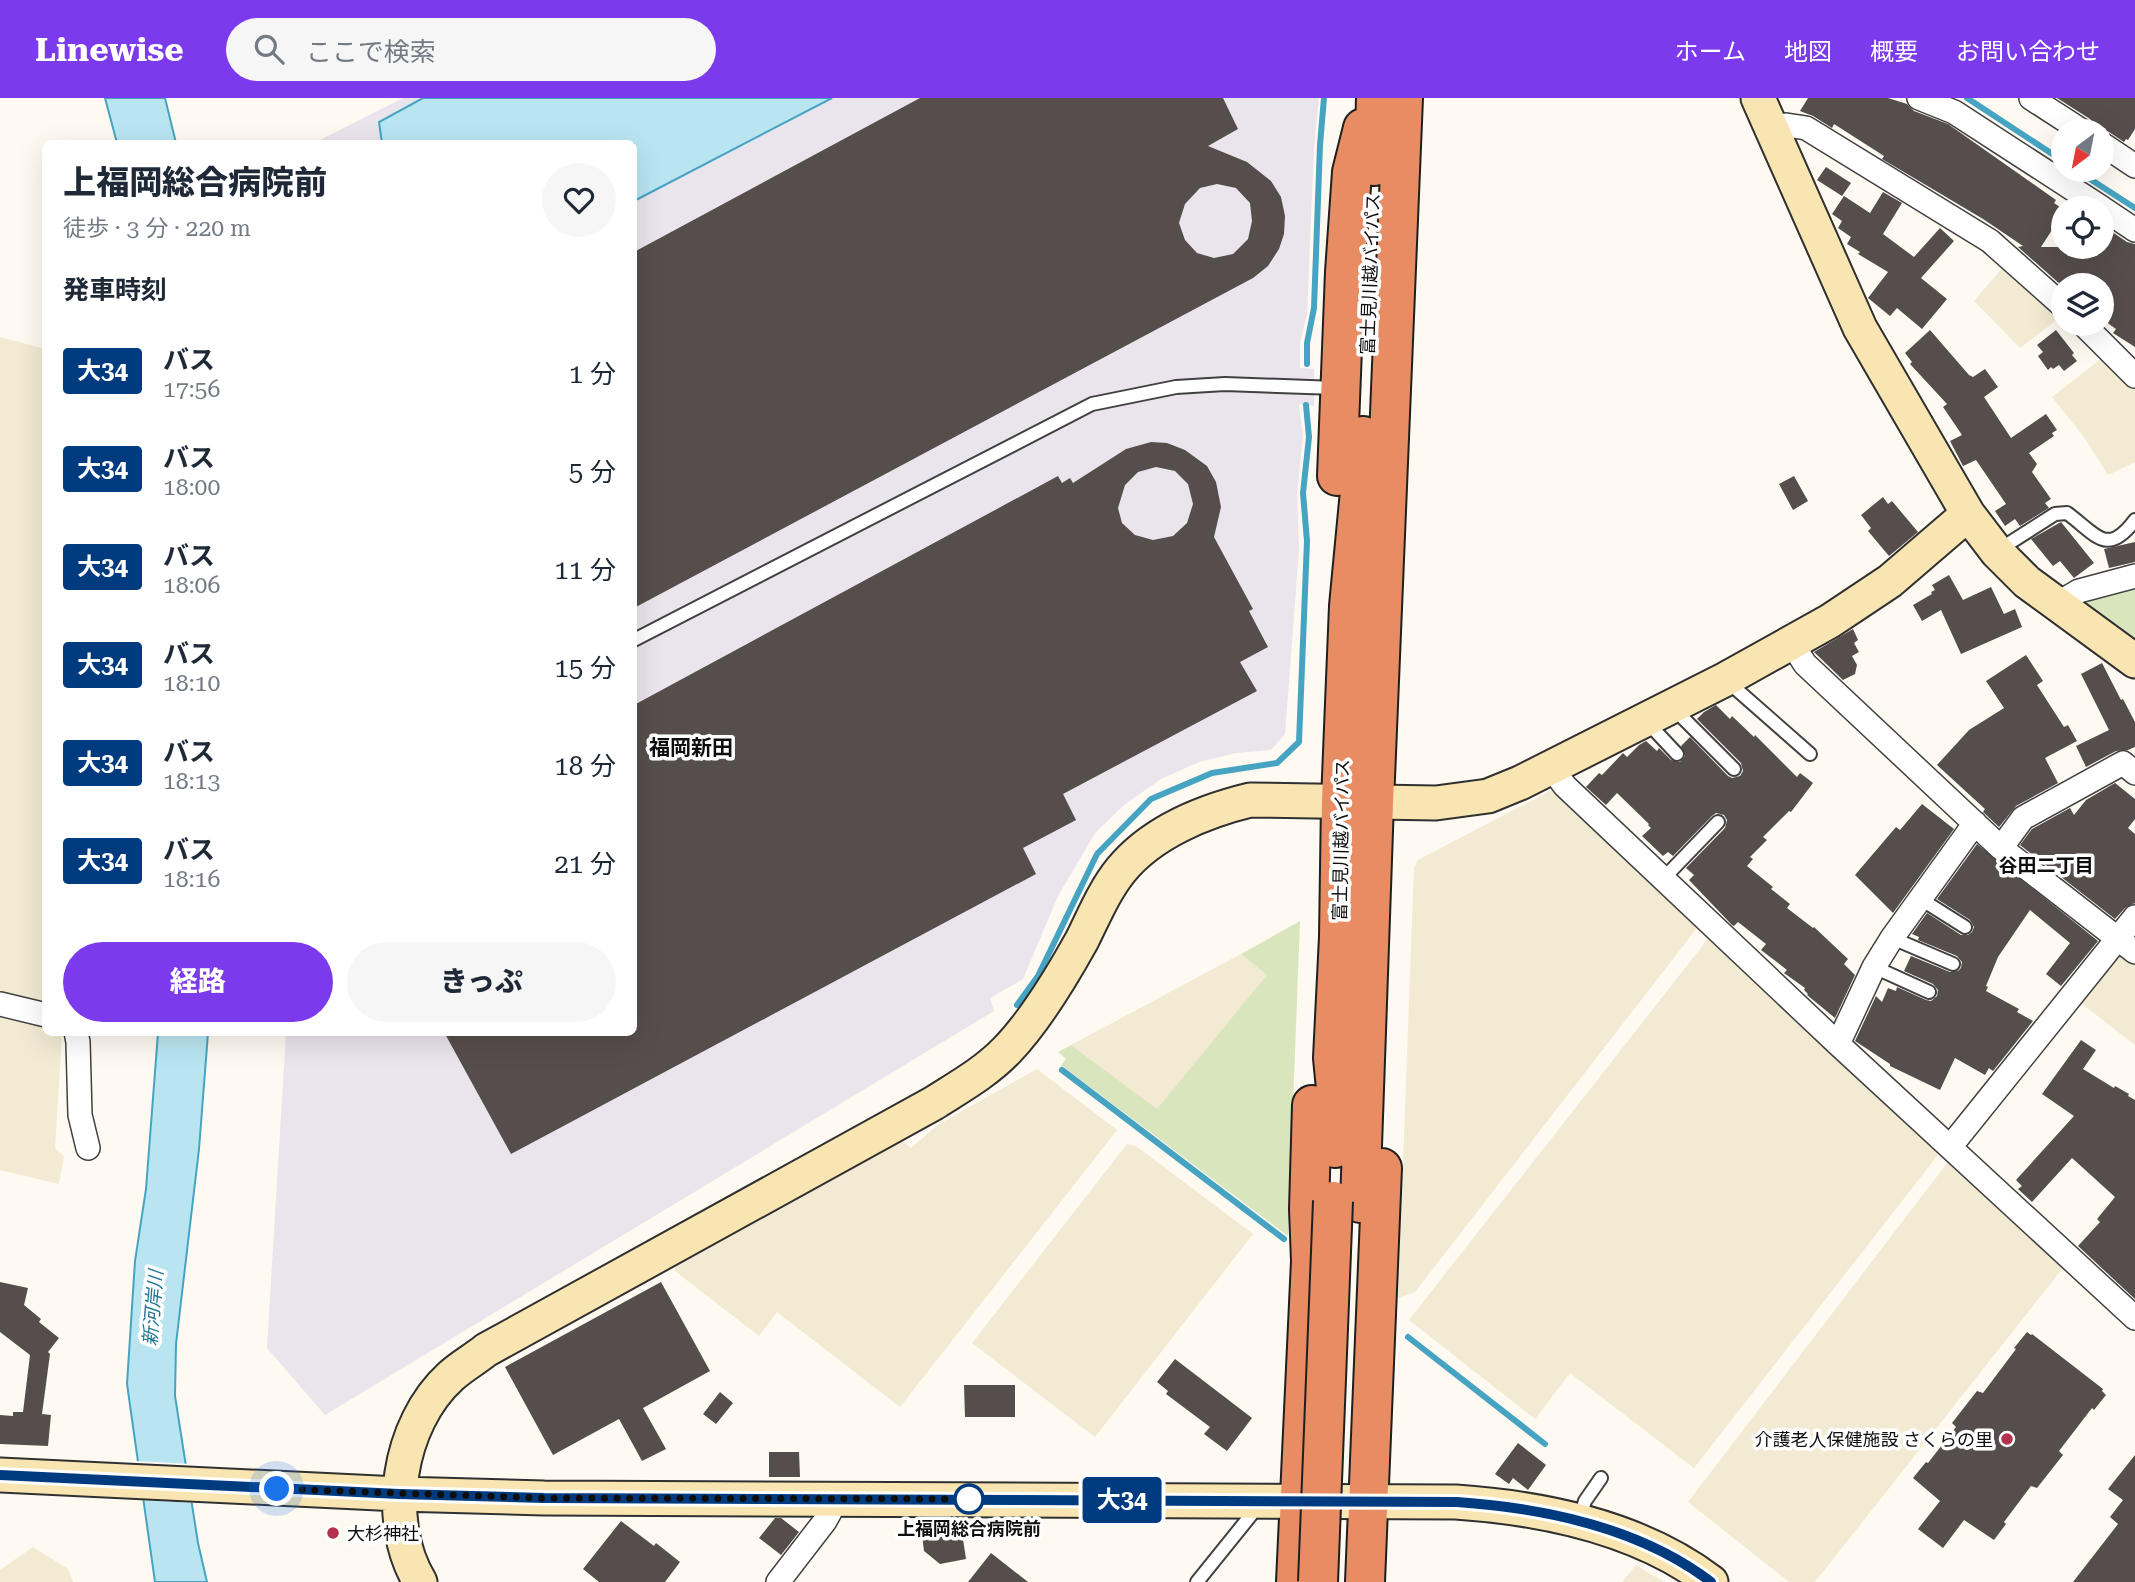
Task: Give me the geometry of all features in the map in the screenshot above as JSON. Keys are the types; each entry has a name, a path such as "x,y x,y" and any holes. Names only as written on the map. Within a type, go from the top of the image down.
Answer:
{"highway":[{"path":"1349,606 1336,517 1340,388 1352,172 1374,98"},
{"name":"富士見川越バイパス","path":"1318,1582 1346,1202 1369,802 1349,606 1362,481 1374,98"},
{"name":"富士見川越バイパス","path":"1345,1582 1346,1202 1333,1058 1339,937 1369,802 1396,622 1384,580 1403,98"},
{"path":"1365,1582 1395,845 1369,802"},
{"path":"1296,1582 1311,1261 1309,1209 1315,985 1339,937"}],"street":[{"path":"1758,98 1860,328 1968,514 1997,552 2027,582 2135,661"},
{"path":"1919,98 1954,112 2084,196"},
{"path":"2031,98 2063,119"},
{"path":"1772,130 1786,125 1806,128 1990,241 2051,295"},
{"path":"2114,150 2133,159"},
{"path":"2114,216 2135,230"},
{"path":"2095,336 2135,376"},
{"path":"420,1582 405,1545 399,1494 404,1459 412,1434 428,1405 450,1377 486,1350 934,1103 979,1074 1006,1051 1033,1019 1081,942 1102,898 1121,870 1154,841 1200,816 1224,806 1250,800 1436,803 1488,796 1552,769 1726,680 1830,621 1890,581 1968,514"},
{"path":"2057,604 2079,591 2135,576"},
{"path":"1791,642 1805,664 2001,848 2126,946"},
{"path":"2001,848 2023,818 2123,763 2135,773"},
{"path":"1552,769 1565,786 1838,1044 2135,1318"},
{"path":"1838,1044 1874,967 1892,937 1975,823"},
{"path":"1950,1147 2126,946 2135,917"},
{"path":"0,1004 42,1014"},
{"path":"76,1036 80,1115 88,1148"},
{"path":"0,1475 399,1494 544,1498 1457,1502 1499,1505 1579,1520 1641,1543 1711,1582"},
{"path":"778,1582 825,1521 830,1512 830,1499"}],"lane":[{"path":"637,638 1092,404 1175,387 1224,384 1340,388"},
{"path":"1997,552 2055,514 2067,513 2102,539 2112,541 2127,533 2135,520"},
{"path":"1726,680 1810,754"},
{"path":"1677,754 1653,731 1660,713 1684,719 1734,769"},
{"path":"1663,879 1718,822"},
{"path":"1919,898 1965,927"},
{"path":"1892,937 1953,964"},
{"path":"1874,967 1929,992"},
{"path":"1579,1520 1585,1502 1601,1478"},
{"path":"1197,1582 1251,1515 1254,1500"}],"shaded area":[{"path":"403,98 1319,98 1314,148 1307,314 1300,343 1300,368 1314,369 1314,406 1299,404 1303,437 1297,494 1299,550 1285,734 1271,750 1236,753 1199,762 1161,779 1124,805 1095,833 1058,896 1023,979 990,998 994,1011 325,1415 267,1348 286,1036 637,1036 637,140 320,140"},
{"path":"2004,266 2051,312 2051,324 2020,348 1974,301"},
{"path":"0,337 42,348 42,999 36,1021 42,1022 42,1036 62,1036 55,1148 64,1156 59,1184 0,1170"},
{"path":"2106,355 2135,385 2135,462 2108,475 2084,437 2052,397"},
{"path":"1554,789 1700,924 1415,1292 1398,1298 1414,868 1418,860"},
{"path":"1711,935 1941,1151 1694,1468 1570,1373 1535,1419 1409,1320"},
{"path":"2123,952 2135,962 2135,1045 2077,1000 2114,953"},
{"path":"1241,954 1268,975 1157,1110 1071,1045"},
{"path":"1037,1069 1117,1130 900,1407 777,1312 759,1336 675,1271 676,1262 902,1141 911,1148 939,1124"},
{"path":"1127,1144 1136,1146 1253,1234 1095,1437 972,1343"},
{"path":"1951,1158 2066,1264 1815,1582 1789,1582 1688,1502"},
{"path":"33,1547 68,1569 73,1582 0,1582 0,1570"},
{"path":"1636,1565 1664,1582 1622,1582"}],"green space":[{"path":"2135,589 2135,644 2086,608 2088,601"},
{"path":"1300,921 1288,1236 1061,1065 1066,1059 1058,1052 1071,1045 1157,1109 1267,975 1241,954"}],"water":[{"path":"105,98 165,98 175,140 116,140"},
{"path":"423,98 832,98 637,199 637,140 382,140 379,122"},
{"name":"新河岸川","path":"158,1036 208,1036 199,1149 176,1344 175,1396 198,1543 207,1582 155,1582 127,1384 135,1261 146,1189"}],"pier":[{"path":"135,1461 191,1464 196,1503 139,1500"}],"building":[{"path":"920,98 1223,98 1238,129 1208,146 1247,162 1271,181 1281,197 1285,216 1284,234 1279,249 1268,266 1253,278 637,606 637,250","holes":["1217,184 1236,188 1250,203 1252,221 1248,239 1233,254 1214,258 1197,253 1185,240 1179,223 1185,204 1200,188"]},
{"path":"1808,98 1888,98 1907,104 1914,111 1948,124 2051,196 2051,232 2041,247 2051,247 2051,259 2114,259 2114,233 2135,244 2135,347 2114,334 2114,273 2051,273 2051,276 2018,247 2023,246 1983,219 1882,159 1884,156 1834,124 1832,128 1800,111"},
{"path":"2057,98 2135,98 2135,129 2124,142 2114,135 2114,119 2090,119"},
{"path":"1826,167 1851,183 1842,196 1817,180"},
{"path":"1883,192 1902,203 1883,234 1914,257 1940,228 1954,241 1921,278 1947,299 1922,329 1897,308 1890,316 1868,298 1888,272 1847,244 1851,237 1838,228 1842,221 1832,214 1844,196 1870,213"},
{"path":"1930,330 1969,375 1973,377 1985,369 1998,387 1984,397 2011,438 2046,414 2057,430 2052,433 2054,436 2029,453 2037,464 2032,472 2051,499 2045,503 2049,508 2020,526 2015,519 2005,526 1995,511 2006,504 1976,460 1963,466 1950,441 1962,435 1943,407 1947,404 1910,364 1912,362 1905,353"},
{"path":"2051,334 2061,336 2077,361 2064,371 2059,365 2048,370 2038,356 2043,352 2037,345"},
{"path":"1151,442 1167,443 1185,450 1207,466 1216,482 1221,507 1214,537 1253,609 1249,611 1268,647 1240,662 1257,691 1063,794 1076,820 1023,848 1036,874 511,1154 446,1036 637,1036 637,703 1058,476 1062,483 1070,478 1073,483 1126,449","holes":["1156,467 1175,471 1188,484 1193,504 1187,523 1173,536 1153,540 1135,535 1122,523 1118,508 1125,485 1138,472"]},
{"path":"1794,476 1808,501 1793,510 1779,484"},
{"path":"1883,497 1888,504 1892,501 1918,532 1889,556 1868,531 1871,528 1861,515"},
{"path":"2061,522 2094,563 2074,578 2060,561 2053,566 2031,539"},
{"path":"2135,542 2135,562 2109,568 2104,549"},
{"path":"1949,575 1963,600 1991,587 2004,614 2015,609 2022,627 1961,654 1941,610 1922,621 1913,605 1932,594 1935,590 1932,585"},
{"path":"1853,629 1858,640 1854,643 1859,652 1852,656 1857,665 1855,674 1843,680 1814,652"},
{"path":"2026,655 2043,681 2037,685 2064,727 2068,725 2077,741 2045,758 2058,783 2016,806 1999,827 1983,812 1985,809 1937,765 1969,730 2004,708 1986,681"},
{"path":"2102,663 2135,722 2135,747 2116,751 2086,767 2076,746 2109,730 2081,674"},
{"path":"1716,705 1730,719 1732,716 1754,737 1755,735 1797,777 1800,773 1813,783 1791,812 1763,837 1767,840 1750,857 1753,859 1747,866 1790,904 1787,908 1814,927 1848,959 1844,964 1855,975 1835,1018 1807,995 1805,988 1784,973 1787,970 1761,950 1766,944 1738,922 1732,925 1689,880 1694,875 1686,868 1725,828 1727,820 1724,815 1716,813 1673,856 1668,852 1663,856 1642,836 1651,828 1649,824 1617,793 1606,805 1586,787 1623,753 1627,757 1646,741 1657,751 1659,748 1671,760 1680,762 1685,756 1681,746 1690,737 1728,776 1740,776 1743,771 1741,763 1697,719"},
{"path":"2115,783 2135,799 2135,819 2128,828 2135,834 2135,903 2125,908 2115,919 2020,845 2032,829 2070,808 2074,815 2086,800"},
{"path":"1922,804 1954,829 1893,913 1855,875 1896,827 1900,830"},
{"path":"1977,844 2098,941 2061,986 2046,974 2070,943 2030,910 1998,957 1986,991 2019,1009 2017,1012 2033,1021 1993,1071 1989,1068 1985,1075 1955,1058 1940,1090 1890,1066 1855,1041 1876,996 1882,1002 1888,988 1896,991 1897,987 1931,1001 1937,996 1938,990 1933,984 1904,971 1911,956 1950,972 1961,968 1962,962 1957,956 1918,940 1919,937 1912,934 1927,913 1961,935 1972,932 1974,927 1970,920 1937,899"},
{"path":"2081,1040 2096,1050 2083,1069 2135,1100 2135,1299 2078,1246 2100,1222 2097,1219 2115,1197 2072,1158 2032,1202 2018,1189 2022,1186 2016,1180 2074,1116 2042,1094"},
{"path":"0,1282 28,1288 24,1305 59,1338 48,1352 50,1354 42,1414 51,1415 48,1446 0,1444 0,1415 13,1416 13,1412 23,1412 30,1355 0,1332"},
{"path":"661,1282 710,1371 643,1408 666,1449 642,1461 619,1419 553,1455 505,1367"},
{"name":"介護老人保健施設 さくらの里","path":"2027,1332 2103,1389 2106,1395 2094,1410 2092,1408 2059,1451 2063,1455 2037,1488 2031,1486 1994,1540 1964,1520 1943,1548 1918,1529 1940,1501 1913,1478 1956,1427 1952,1423 1977,1391 1983,1393"},
{"path":"1175,1359 1252,1418 1227,1451 1204,1434 1210,1427 1166,1394 1168,1391 1157,1382"},
{"path":"964,1385 1015,1385 1015,1417 965,1417"},
{"path":"720,1392 733,1403 716,1424 703,1414"},
{"path":"1518,1443 1546,1465 1528,1490 1513,1478 1509,1484 1495,1474"},
{"path":"769,1452 799,1452 800,1477 769,1477"},
{"path":"2135,1455 2135,1582 2073,1582 2118,1524 2110,1517 2123,1500 2108,1489"},
{"path":"775,1518 781,1518 799,1532 781,1555 759,1538"},
{"path":"920,1519 960,1519 966,1559 940,1564 924,1551"},
{"path":"621,1521 680,1562 665,1582 599,1582 583,1569"},
{"path":"991,1553 1028,1582 968,1582"}],"waterway":[{"path":"1307,364 1307,343 1314,308 1324,98"},
{"path":"1967,98 2051,153"},
{"path":"2095,182 2135,208"},
{"path":"1017,1005 1038,976 1097,854 1151,799 1212,773 1277,763 1299,742 1307,541 1303,493 1309,437 1306,405"},
{"path":"1062,1070 1284,1239"},
{"path":"1408,1337 1545,1444"}],"bus line":[{"name":"大34","path":"0,1475 399,1494 544,1498 1457,1502 1499,1505 1579,1520 1641,1543 1711,1582"}],"place":[{"name":"介護老人保健施設 さくらの里","path":"2007,1439"},
{"name":"上福岡総合病院前","path":"969,1499"},
{"name":"大杉神社","path":"333,1533"}],"district":[{"name":"福岡新田","path":"691,748"},
{"name":"谷田二丁目","path":"2046,865"}],"route":[{"path":"277,1489 544,1498 969,1499"}]}
